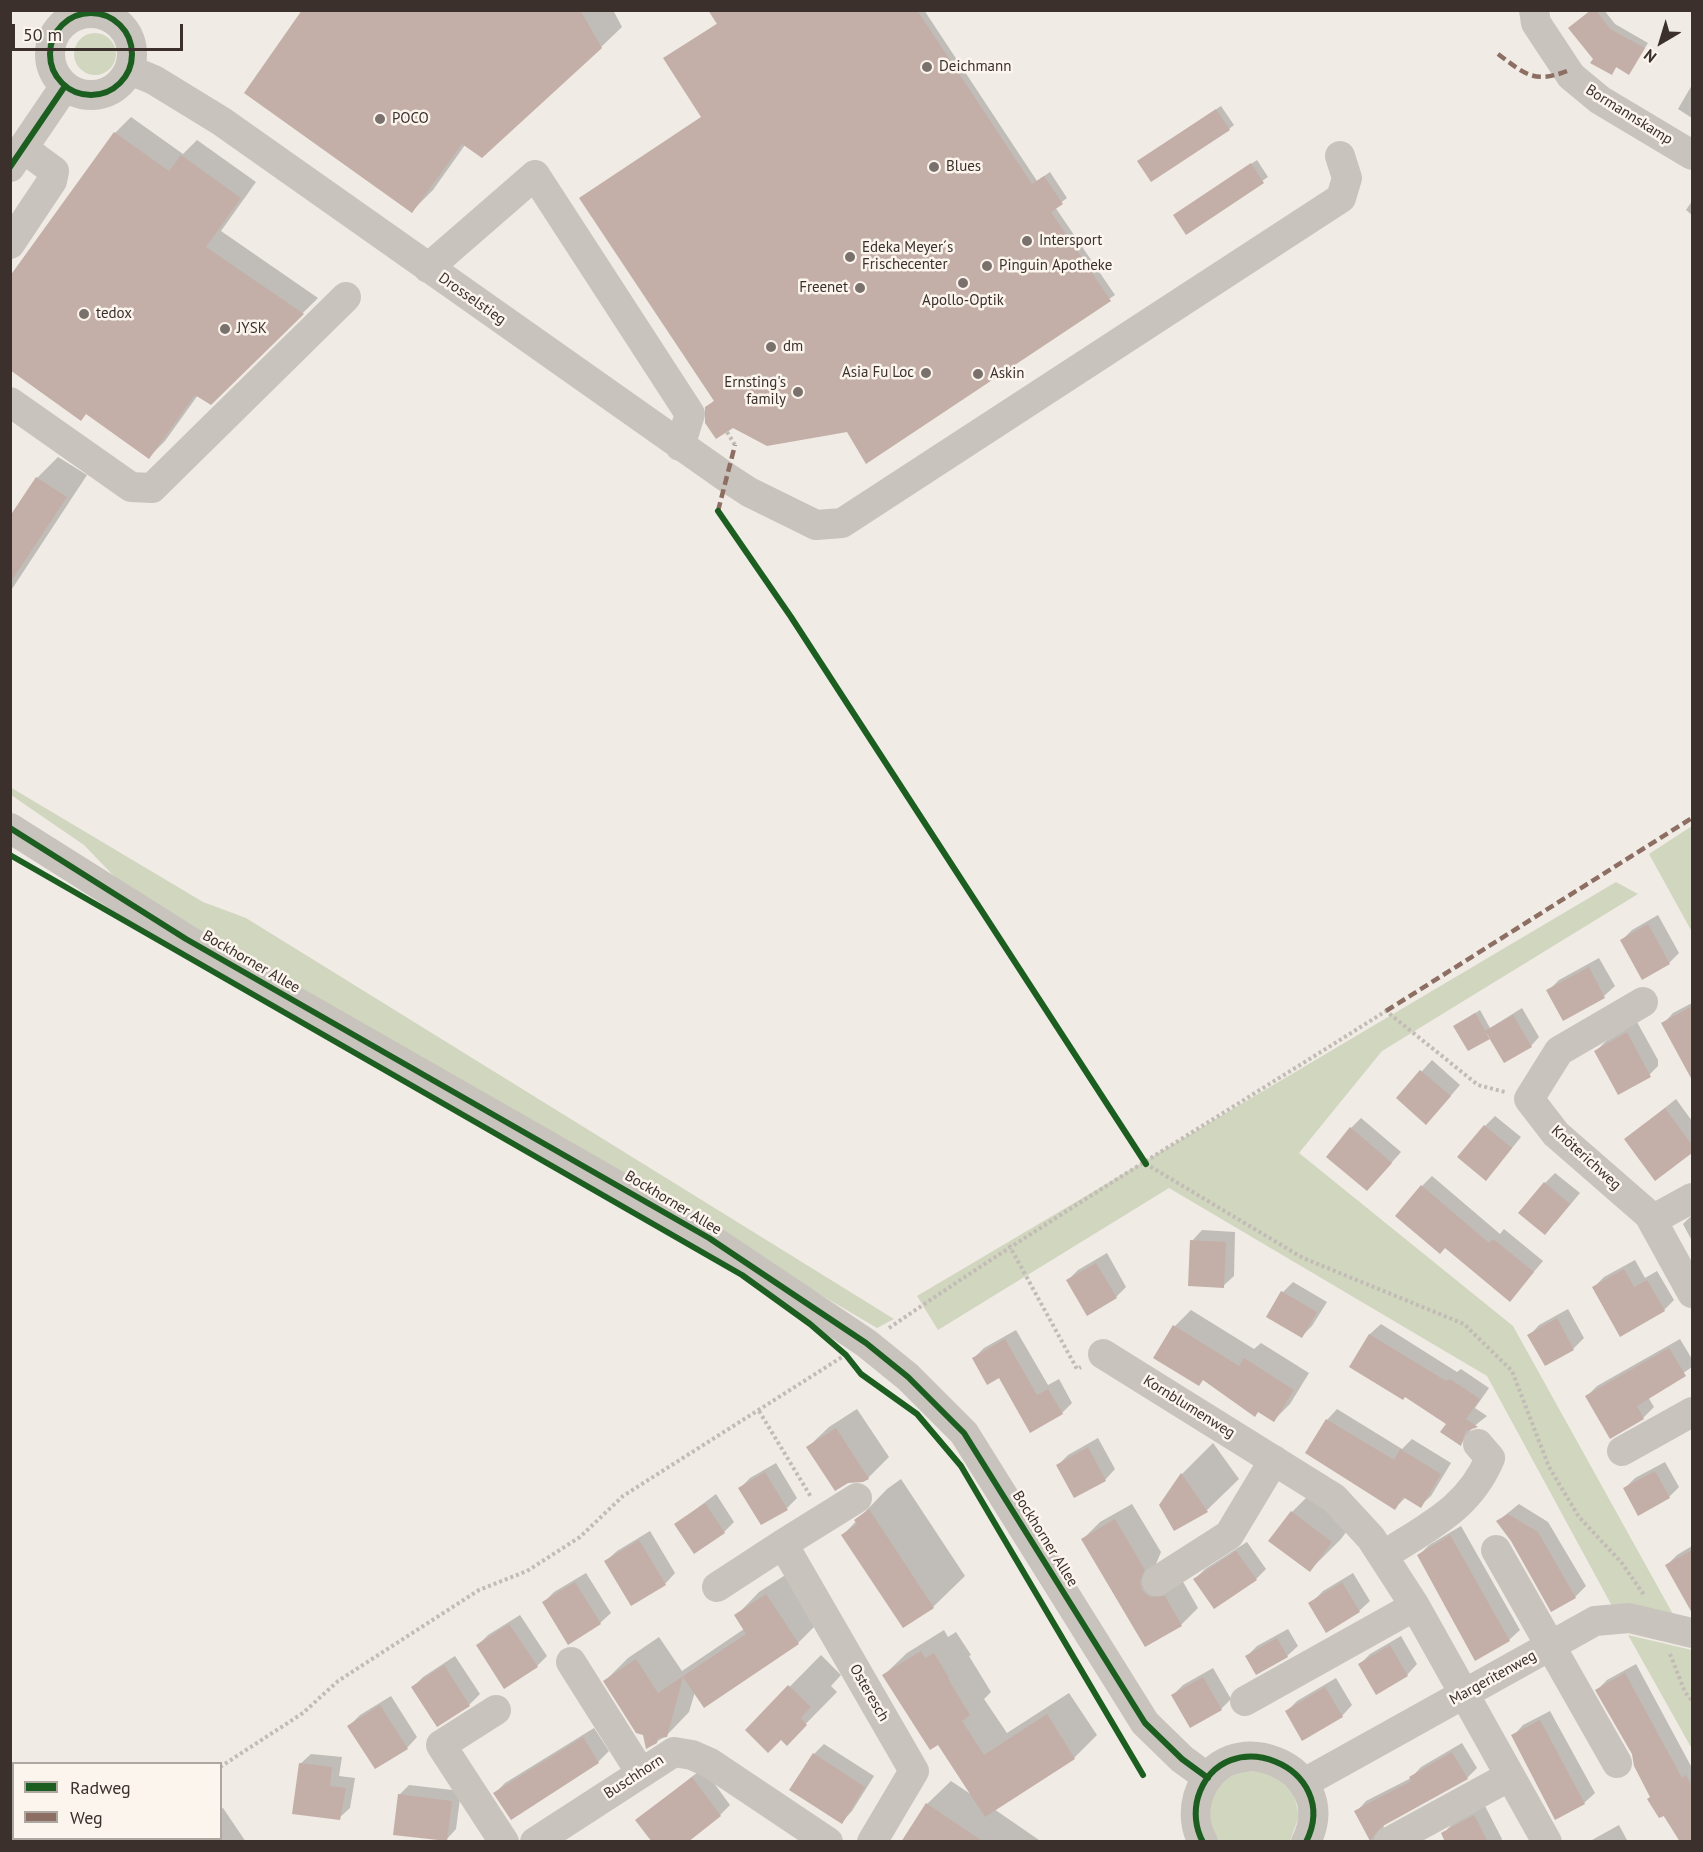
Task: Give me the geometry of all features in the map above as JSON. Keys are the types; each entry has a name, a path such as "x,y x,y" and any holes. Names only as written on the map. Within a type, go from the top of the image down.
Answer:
{"street":[{"name":"Bormannskamp","path":"1534,10 1536,23 1571,76 1600,100 1692,154"},
{"path":"82,13 121,16 131,44 130,70 118,85 101,94 89,95 65,86 56,76 50,56 55,18 82,13"},
{"name":"Drosselstieg","path":"130,70 225,110 428,268 680,446 749,492 816,525 842,523 1341,198 1347,178 1340,156"},
{"path":"10,244 52,181 54,171 17,158 65,86"},
{"path":"428,268 535,175 690,414 680,446"},
{"path":"10,402 130,487 152,488 346,297"},
{"name":"Bockhorner Allee","path":"10,828 186,939 709,1238 859,1352 908,1377 964,1433 1145,1724 1182,1759 1208,1778"},
{"path":"1529,1099 1559,1051 1643,1002"},
{"name":"Knöterichweg","path":"1529,1099 1556,1134 1649,1215 1692,1293"},
{"path":"1652,1220 1692,1198"},
{"name":"Kornblumenweg","path":"1104,1354 1334,1498 1383,1556 1415,1606 1547,1842"},
{"path":"1623,1450 1692,1412"},
{"path":"1383,1556 1462,1503 1482,1479 1490,1458 1478,1444"},
{"path":"1157,1581 1229,1535 1274,1460"},
{"path":"717,1587 857,1498"},
{"name":"Osteresch","path":"783,1544 914,1771 872,1842"},
{"path":"1496,1550 1617,1763"},
{"path":"1245,1701 1415,1606"},
{"name":"Margeritenweg","path":"1304,1783 1595,1621 1629,1618 1692,1633"},
{"path":"571,1662 641,1773"},
{"path":"496,1710 441,1745 504,1842"},
{"name":"Buschhorn","path":"535,1842 674,1752 692,1755 710,1763 828,1842"},
{"path":"1203,1842 1197,1829 1196,1811 1199,1794 1208,1778 1230,1761 1257,1756 1284,1764 1304,1783 1312,1810 1311,1829 1306,1842"},
{"path":"1389,1842 1510,1776"}],"path":[{"path":"727,432 735,445"},
{"path":"718,511 791,617 1146,1164 1302,1258 1464,1324 1512,1371 1550,1467 1579,1517 1621,1562 1648,1600 1685,1692 1692,1701"},
{"path":"222,1766 303,1713 338,1681 479,1590 527,1571 580,1537 623,1497 846,1355 859,1352 1009,1245 1146,1164 1386,1011 1478,1085 1529,1099"},
{"path":"1009,1245 1077,1369 1104,1354"},
{"path":"759,1411 824,1518"},
{"path":"1119,1734 1143,1775"}],"green space":[{"path":"95,33 110,39 116,54 110,69 95,75 80,69 74,54 80,39"},
{"path":"10,787 203,902 246,918 894,1319 877,1328 516,1115 135,898 84,845 11,795"},
{"path":"1692,826 1692,932 1649,854"},
{"path":"1616,882 1638,894 1382,1051 1299,1153 1513,1326 1674,1616 1612,1606 1487,1376 1169,1188 938,1330 917,1296"},
{"path":"1628,1635 1692,1650 1692,1749"},
{"path":"1243,1771 1273,1773 1294,1794 1299,1816 1290,1841 1219,1842 1212,1827 1211,1804 1217,1789 1224,1781"}],"building":[{"name":"POCO","path":"302,10 580,10 602,48 482,158 462,144 412,213 244,93"},
{"name":"Edeka Meyer´s Frischecenter","path":"708,10 917,10 1032,184 1044,176 1063,204 1051,212 1111,301 866,464 847,432 767,446 733,428 716,439 705,423 705,407 714,401 579,198 701,117 663,58 717,24"},
{"path":"1591,10 1596,10 1610,29 1645,48 1629,75 1616,67 1612,75 1590,63 1593,59 1568,28"},
{"path":"1216,109 1230,130 1151,182 1137,161"},
{"name":"tedox","path":"114,132 169,171 181,155 241,198 206,247 304,314 211,405 195,395 149,459 86,414 81,421 10,370 10,276"},
{"path":"1251,163 1264,183 1186,235 1173,215"},
{"path":"36,477 67,497 10,583 10,516"},
{"path":"1648,924 1670,964 1642,980 1620,940"},
{"path":"1589,967 1605,998 1563,1021 1546,990"},
{"path":"1692,1006 1692,1080 1661,1023"},
{"path":"1475,1013 1490,1039 1468,1051 1453,1026"},
{"path":"1513,1015 1532,1047 1504,1063 1485,1031"},
{"path":"1627,1032 1651,1077 1618,1095 1594,1051"},
{"path":"1420,1070 1451,1096 1426,1125 1396,1098"},
{"path":"1665,1108 1692,1145 1692,1153 1655,1181 1624,1139"},
{"path":"1484,1125 1512,1148 1486,1181 1457,1157"},
{"path":"1350,1127 1392,1163 1367,1191 1326,1157"},
{"path":"1544,1182 1570,1204 1545,1235 1518,1213"},
{"path":"1421,1185 1489,1243 1493,1239 1534,1272 1510,1302 1445,1248 1440,1254 1395,1216"},
{"path":"1190,1240 1226,1242 1224,1288 1188,1286"},
{"path":"1096,1263 1117,1298 1087,1316 1066,1280"},
{"path":"1624,1269 1634,1287 1647,1280 1665,1311 1620,1337 1592,1287"},
{"path":"1281,1291 1317,1312 1302,1338 1266,1317"},
{"path":"1557,1318 1574,1350 1545,1366 1527,1335"},
{"path":"1173,1325 1239,1366 1244,1358 1294,1390 1274,1422 1258,1412 1255,1417 1203,1380 1199,1386 1153,1358"},
{"path":"1369,1334 1446,1381 1450,1379 1480,1399 1466,1419 1478,1427 1466,1431 1461,1446 1440,1432 1446,1424 1405,1397 1403,1400 1349,1367"},
{"path":"1005,1339 1037,1395 1048,1389 1063,1414 1030,1433 999,1378 987,1385 972,1358"},
{"path":"1669,1348 1686,1376 1637,1406 1644,1419 1610,1439 1585,1396"},
{"path":"1326,1419 1394,1460 1400,1449 1441,1474 1421,1508 1403,1497 1395,1510 1305,1453"},
{"path":"836,1428 869,1479 863,1482 848,1483 835,1491 806,1447"},
{"path":"1088,1447 1106,1481 1074,1498 1056,1465"},
{"path":"1655,1471 1670,1498 1638,1516 1623,1488"},
{"path":"765,1472 788,1510 761,1525 738,1488"},
{"path":"1181,1473 1208,1512 1174,1531 1159,1505"},
{"path":"705,1503 725,1533 694,1554 674,1524"},
{"path":"869,1509 934,1608 903,1628 841,1535 857,1524 854,1520"},
{"path":"1291,1511 1332,1542 1310,1572 1268,1541"},
{"path":"1508,1514 1538,1532 1576,1598 1551,1612 1511,1541 1496,1521"},
{"path":"1115,1519 1145,1570 1140,1581 1142,1590 1150,1597 1165,1596 1182,1626 1145,1647 1081,1539"},
{"path":"1450,1535 1510,1641 1475,1661 1417,1555"},
{"path":"639,1540 666,1585 631,1606 604,1561"},
{"path":"1692,1550 1692,1613 1665,1565"},
{"path":"1236,1551 1257,1580 1214,1609 1193,1579"},
{"path":"575,1582 601,1624 568,1645 542,1602"},
{"path":"1342,1582 1360,1612 1326,1633 1308,1603"},
{"path":"766,1594 799,1644 704,1708 683,1677 667,1737 658,1738 657,1743 646,1749 643,1735 636,1733 603,1681 636,1659 658,1693 746,1634 734,1615"},
{"path":"509,1624 538,1667 504,1689 476,1645"},
{"path":"1277,1638 1288,1657 1256,1675 1245,1656"},
{"path":"1390,1645 1408,1676 1376,1695 1358,1664"},
{"path":"921,1651 925,1658 934,1653 970,1715 962,1721 984,1755 1047,1714 1075,1759 985,1817 938,1745 930,1750 882,1675"},
{"path":"444,1665 470,1706 437,1727 411,1687"},
{"path":"1625,1673 1682,1778 1686,1775 1692,1786 1692,1842 1680,1842 1664,1816 1659,1818 1647,1799 1650,1797 1634,1766 1632,1754 1595,1690"},
{"path":"1203,1677 1222,1710 1190,1728 1171,1695"},
{"path":"788,1685 811,1707 801,1718 807,1725 787,1746 781,1740 768,1753 745,1730"},
{"path":"1325,1687 1343,1717 1302,1741 1285,1711"},
{"path":"380,1705 408,1749 375,1769 347,1726"},
{"path":"1540,1720 1585,1804 1555,1820 1511,1735"},
{"path":"583,1737 599,1763 511,1820 493,1793"},
{"path":"1452,1752 1468,1779 1381,1827 1370,1841 1354,1811 1411,1781 1409,1777"},
{"path":"813,1753 865,1787 842,1824 789,1790"},
{"path":"299,1763 332,1767 330,1786 346,1788 340,1820 292,1814"},
{"path":"692,1777 721,1816 688,1842 652,1842 635,1820"},
{"path":"398,1794 452,1801 447,1841 393,1835"},
{"path":"926,1803 966,1830 984,1842 901,1842"},
{"path":"1474,1815 1488,1842 1445,1842 1441,1833"}],"marked path":[{"path":"1498,54 1523,72 1538,77 1567,71"},
{"path":"718,511 735,445"},
{"path":"1386,1011 1692,818"}],"cycle path":[{"path":"91,13 107,16 120,25 129,38 132,54 129,70 120,83 107,92 91,95 75,92 62,83 53,70 50,54 53,38 62,25 75,16 91,13"},
{"path":"10,167 65,86"},
{"path":"718,511 791,617 1146,1164"},
{"path":"10,828 186,939 709,1238 866,1343 908,1377 964,1433 1145,1723 1182,1759 1208,1778"},
{"path":"10,855 742,1275 810,1324 846,1355 861,1374 917,1414 961,1466 1143,1775"},
{"path":"1203,1842 1197,1825 1196,1808 1198,1797 1211,1773 1231,1760 1253,1757 1276,1762 1295,1774 1309,1792 1313,1815 1306,1842"}],"place":[{"name":"Deichmann","path":"927,67"},
{"name":"POCO","path":"380,119"},
{"name":"Blues","path":"934,167"},
{"name":"Intersport","path":"1027,241"},
{"name":"Edeka Meyer´s Frischecenter","path":"850,257"},
{"name":"Pinguin Apotheke","path":"987,266"},
{"name":"Apollo-Optik","path":"963,283"},
{"name":"Freenet","path":"860,288"},
{"name":"tedox","path":"84,314"},
{"name":"JYSK","path":"225,329"},
{"name":"dm","path":"771,347"},
{"name":"Asia Fu Loc","path":"926,373"},
{"name":"Askin","path":"978,374"},
{"name":"Ernsting's family","path":"798,392"}]}
